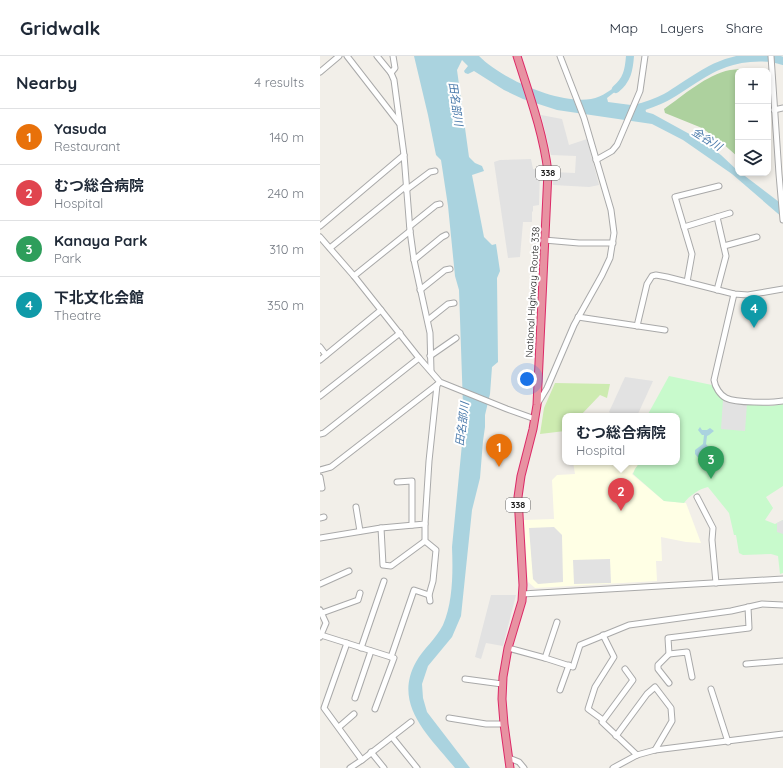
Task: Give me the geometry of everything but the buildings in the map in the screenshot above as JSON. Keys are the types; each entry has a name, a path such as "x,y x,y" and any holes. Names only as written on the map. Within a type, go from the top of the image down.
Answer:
{"highway":[{"name":"National Highway Route 338","path":"510,768 504,724 502,684 508,648 520,610 523,585 518,497 521,476 537,405 548,172 545,149 517,56"}],"street":[{"path":"320,72 339,56"},
{"path":"347,56 400,123"},
{"path":"376,56 391,73 394,80 404,155 414,260 430,333 431,370"},
{"path":"391,73 396,68 393,56"},
{"path":"537,405 547,388 578,317 610,258 614,233 611,210 584,118 560,56"},
{"path":"596,160 612,151 617,145 642,83 646,56"},
{"path":"771,56 774,110 781,174 783,219"},
{"path":"774,110 783,108"},
{"path":"320,226 404,155"},
{"path":"330,248 406,188 430,172 435,171"},
{"path":"687,282 692,258 675,197 719,186"},
{"path":"354,276 436,205 440,204"},
{"path":"684,227 730,213"},
{"path":"717,217 726,256 717,290"},
{"path":"414,260 446,235"},
{"path":"320,237 354,276 419,358 431,370 439,384 429,461 425,541"},
{"path":"724,246 757,237"},
{"path":"544,240 613,243"},
{"path":"420,290 445,270 450,269"},
{"path":"637,326 647,284 652,276 661,275 734,294 748,295 783,289"},
{"path":"734,294 714,383 720,393 729,399 766,403 783,401"},
{"path":"428,320 448,304 454,303"},
{"path":"320,360 381,310"},
{"path":"578,317 665,330"},
{"path":"320,396 400,333"},
{"path":"430,356 456,338"},
{"path":"320,347 326,355"},
{"path":"320,434 324,433 419,358"},
{"path":"439,384 457,389 507,409 535,418"},
{"path":"320,470 331,467 439,384"},
{"path":"320,477 322,488 320,488"},
{"path":"397,482 412,481 412,525"},
{"path":"697,496 712,528 716,584"},
{"path":"356,507 360,531"},
{"path":"320,538 382,528 426,524"},
{"path":"382,528 383,565 391,566 425,541"},
{"path":"425,541 436,550 433,580 429,595 430,601"},
{"path":"320,584 349,571"},
{"path":"522,594 783,579"},
{"path":"361,648 384,581"},
{"path":"391,657 414,590 429,595"},
{"path":"360,593 358,600 321,611 326,623 320,636 394,658 375,709"},
{"path":"508,648 573,667 580,645 629,625 762,604 783,605"},
{"path":"670,654 668,638 749,628 748,607"},
{"path":"545,658 557,622"},
{"path":"604,635 614,657 595,687 588,709 603,720 602,722 637,755"},
{"path":"347,643 324,708 362,760"},
{"path":"355,698 372,651"},
{"path":"669,683 658,669 658,665 670,654 687,652 692,676"},
{"path":"746,664 783,661"},
{"path":"560,690 569,665"},
{"path":"603,720 633,680 625,669"},
{"path":"466,679 502,684"},
{"path":"616,736 647,694 655,687 671,708 672,722 655,750"},
{"path":"711,689 728,742"},
{"path":"339,727 354,714"},
{"path":"449,718 486,724 504,724"},
{"path":"352,767 411,722"},
{"path":"613,768 637,755 655,750 783,734"},
{"path":"392,737 417,768"},
{"path":"371,752 384,768"},
{"path":"509,758 519,762 524,768"}],"shaded area":[{"path":"541,115 562,119 569,145 587,139 599,185 589,187 553,185 552,172 575,173 576,156 551,155"},
{"path":"531,159 533,169 540,170 539,205 533,206 532,222 523,222 520,257 508,258 494,162 500,160"},
{"path":"625,377 653,381 638,413 609,412"},
{"path":"723,400 747,404 745,431 721,429"},
{"path":"574,465 638,465 632,474 664,501 686,503 701,543 686,542 661,537 662,561 656,561 657,581 535,588 528,582 524,520 554,519 552,480 557,475 575,474"},
{"path":"783,520 783,534 777,532 777,523"},
{"path":"554,527 562,535 563,582 538,584 533,579 529,528"},
{"path":"610,559 611,583 574,584 573,560"},
{"path":"491,595 516,595 503,646 486,643 481,659 475,657"}],"green space":[{"path":"735,69 735,154 702,128 665,113 664,109 712,76"},
{"path":"669,376 712,385 723,400 728,402 771,406 783,404 783,486 766,497 773,508 765,520 775,524 783,520 783,573 780,574 778,556 771,554 743,555 739,553 736,535 734,535 729,513 708,487 694,493 684,503 664,501 633,474 638,465 680,465 680,413 649,413"},
{"path":"555,383 610,384 607,398 600,395 583,413 562,413 562,431 540,434 544,408"}],"water":[{"name":"田名部川","path":"414,56 479,56 489,65 502,73 531,88 547,94 578,100 591,99 599,96 624,82 621,87 607,98 608,102 631,105 644,103 646,112 653,114 704,142 735,168 735,176 745,176 783,205 783,218 732,174 683,140 652,124 557,110 523,99 504,90 474,71 468,74 465,73 464,71 468,66 462,60 457,70 469,157 475,163 482,166 484,171 472,175 484,237 492,245 496,244 500,271 497,278 498,362 492,367 490,394 485,415 480,478 472,510 461,616 452,637 428,666 422,684 423,698 427,712 470,768 455,768 425,732 417,720 411,706 408,692 410,678 416,662 443,625 449,607 452,577 452,547 465,413 463,406 459,290 455,276 448,206 441,160 436,155"},
{"path":"700,427 702,430 707,430 710,428 714,431 707,436 706,444 712,452 712,455 705,461 705,464 701,463 695,454 695,450 703,444 704,435 702,435 698,430"}],"waterway":[{"path":"616,89 623,82 627,74 630,56"},
{"name":"金谷川","path":"636,109 666,97 707,71 727,63 758,57 783,61"}],"place":[{"name":"下北文化会館","path":"754,328"},
{"name":"Yasuda","path":"499,467"},
{"name":"Kanaya Park","path":"711,479"},
{"name":"むつ総合病院","path":"621,511"}]}
